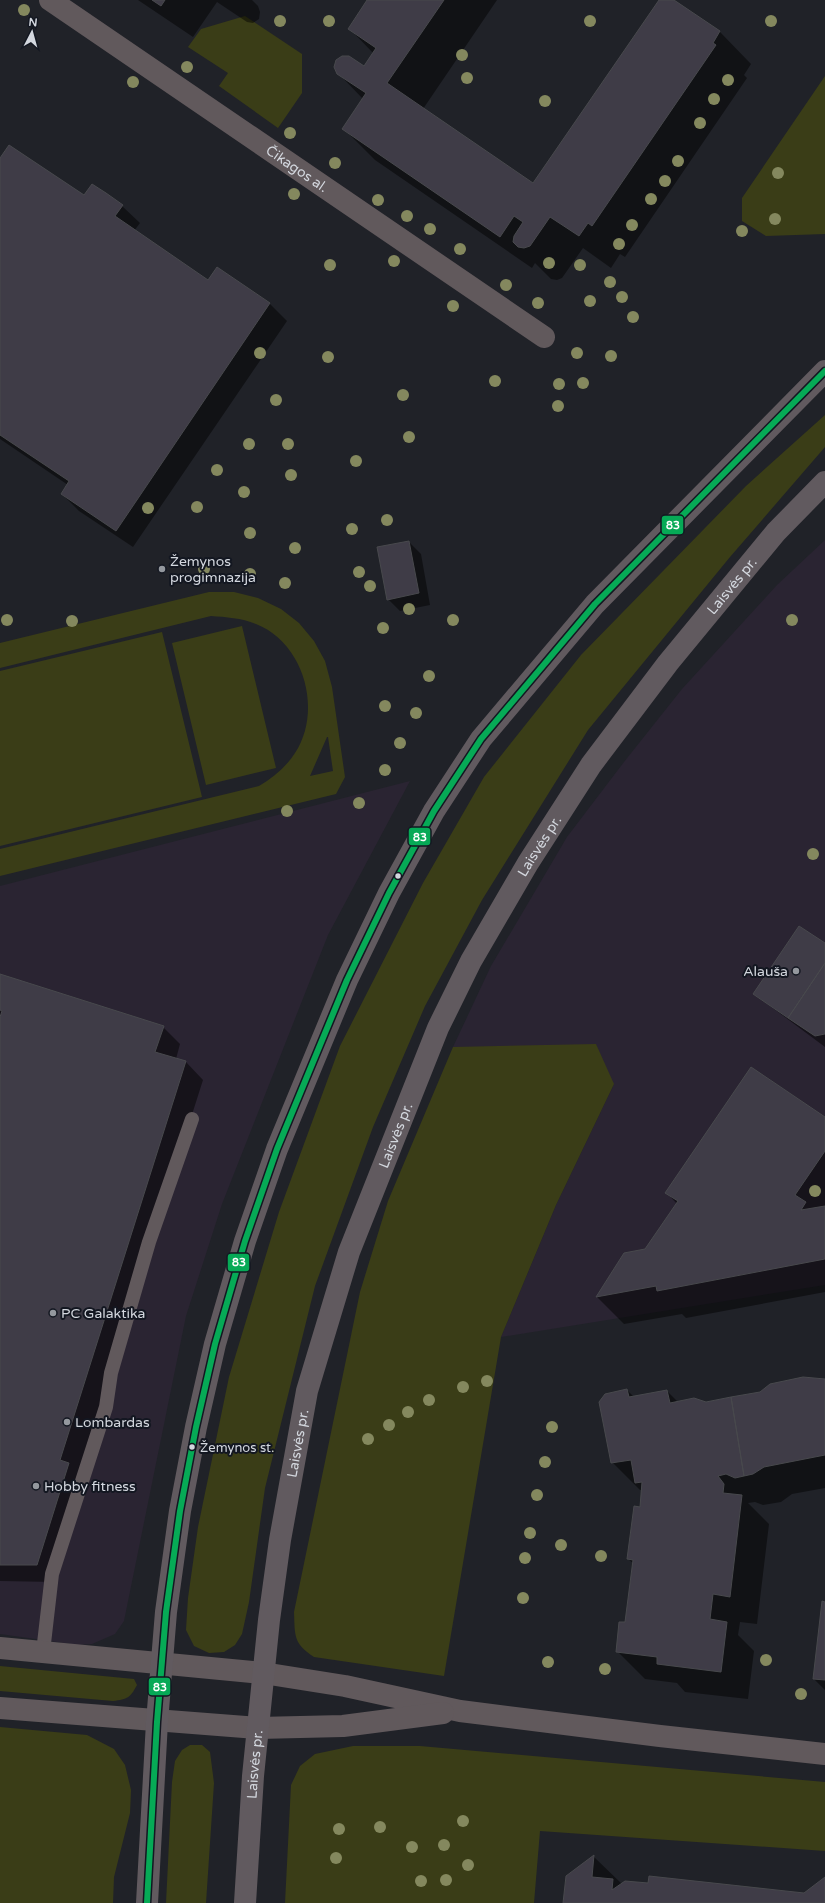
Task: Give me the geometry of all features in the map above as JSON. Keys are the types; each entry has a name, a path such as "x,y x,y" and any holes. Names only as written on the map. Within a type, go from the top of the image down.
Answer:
{"main road":[{"path":"147,1903 157,1722 166,1612 180,1511 196,1427 215,1344 243,1249 277,1149 347,980 389,893 434,811 482,739 516,696 595,604 825,371"},
{"name":"Laisvės pr.","path":"245,1903 253,1776 263,1672 280,1540 307,1390 349,1252 438,1028 471,961 524,869 591,765 668,663 776,532 825,482"}],"street":[{"name":"Čikagos al.","path":"50,0 544,337"},
{"path":"0,1648 263,1672 345,1686 460,1711 652,1735 825,1754"},
{"path":"0,1708 157,1722 258,1728 343,1726 460,1711"}],"lane":[{"path":"43,1652 52,1574 106,1408 111,1373 149,1242 192,1119"}],"shaded area":[{"path":"825,540 825,1285 501,1337 556,1205 614,1084 453,1047 491,966 567,837 682,689 777,585"},
{"path":"410,781 328,935 222,1204 186,1316 124,1621 115,1634 92,1644 78,1645 0,1634 0,886"}],"green space":[{"path":"245,16 302,54 302,93 278,128 219,86 228,73 188,47 201,29"},
{"path":"825,76 825,234 766,236 742,221 742,198"},
{"path":"825,415 825,447 730,557 588,730 482,900 425,1006 373,1127 315,1286 265,1488 249,1602 242,1634 235,1645 224,1652 209,1653 194,1646 186,1630 188,1598 198,1527 229,1377 279,1212 340,1046 423,883 484,777 581,655 746,486"},
{"path":"209,592 234,592 258,598 281,609 299,623 314,641 325,661 332,687 345,777 336,794 0,876 0,849 259,786 279,772 295,753 303,736 307,717 308,698 304,680 297,662 286,646 273,633 256,624 228,617 211,616 0,668 0,643","holes":["327,737 328,737 333,771 310,776"]},
{"path":"242,626 276,768 206,785 172,643"},
{"path":"162,632 202,797 0,846 0,671"},
{"path":"596,1044 614,1084 556,1205 501,1337 444,1676 314,1657 302,1647 296,1638 294,1612 360,1292 388,1201 453,1047"},
{"path":"0,1666 134,1679 137,1685 128,1697 113,1701 0,1691"},
{"path":"0,1727 87,1735 114,1749 125,1765 131,1790 130,1813 114,1877 113,1903 0,1903"},
{"path":"190,1745 202,1745 210,1752 214,1783 206,1903 166,1903 172,1782 175,1761 182,1750"},
{"path":"353,1746 420,1746 825,1782 825,1851 540,1831 534,1903 285,1903 291,1785 300,1766 315,1754"}],"building":[{"path":"152,0 165,0 161,6"},
{"path":"367,0 444,0 387,83 533,183 659,0 674,0 720,31 713,43 716,45 592,226 588,223 579,236 550,217 530,246 524,248 518,247 513,242 514,236 523,222 514,216 500,237 342,129 366,93 337,74 334,67 336,60 342,56 349,56 364,66 376,48 348,29"},
{"path":"9,145 84,195 92,184 106,193 123,205 115,216 208,280 217,267 270,303 116,531 61,494 69,481 0,435 0,158"},
{"path":"409,541 419,593 387,600 377,547"},
{"path":"799,926 825,943 825,963 788,1018 753,994"},
{"path":"825,963 825,1034 815,1036 788,1018"},
{"name":"PC Galaktika","path":"0,974 164,1026 155,1052 186,1061 60,1460 69,1463 37,1565 0,1565 0,1017 2,1011 0,1010"},
{"path":"751,1067 825,1117 825,1151 795,1195 806,1202 801,1210 825,1206 825,1259 657,1291 656,1286 596,1297 624,1253 645,1249 678,1201 665,1193"},
{"path":"803,1377 825,1379 825,1455 764,1467 753,1474 744,1476 731,1397 760,1392 770,1384"},
{"path":"627,1389 629,1397 667,1390 670,1403 694,1398 706,1402 731,1397 744,1476 735,1478 726,1474 718,1476 724,1484 723,1493 742,1495 730,1597 713,1594 710,1619 727,1622 721,1672 657,1664 657,1657 616,1652 619,1622 625,1622 633,1560 627,1559 634,1506 640,1507 642,1482 635,1483 631,1460 611,1463 599,1402 605,1394"},
{"path":"822,1601 825,1602 825,1680 813,1679"},
{"path":"594,1855 592,1877 613,1879 612,1890 625,1881 648,1883 649,1876 804,1893 825,1877 825,1903 563,1903 566,1876"}],"transit line":[{"name":"83","path":"147,1903 157,1722 166,1612 180,1511 196,1427 215,1344 245,1241 277,1149 347,980 389,893 434,811 481,739 595,604 825,371"}],"place":[{"name":"Žemynos progimnazija","path":"162,569"},
{"name":"Alauša","path":"796,971"},
{"name":"PC Galaktika","path":"53,1313"},
{"name":"Lombardas","path":"67,1422"},
{"name":"Žemynos st.","path":"192,1447"},
{"name":"Hobby fitness","path":"36,1486"}]}
